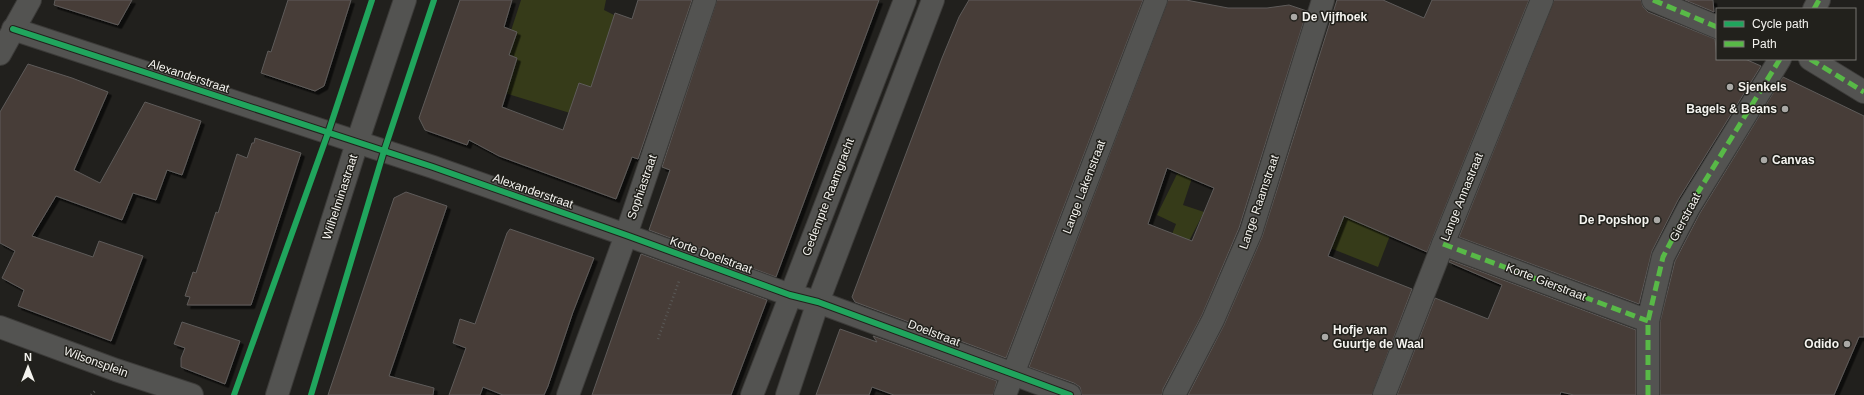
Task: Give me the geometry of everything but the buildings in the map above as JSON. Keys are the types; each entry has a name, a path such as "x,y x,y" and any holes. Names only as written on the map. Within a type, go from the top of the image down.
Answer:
{"street":[{"path":"0,54 30,0"},
{"name":"Wilhelminastraat","path":"277,395 357,142 405,0"},
{"name":"Sophiastraat","path":"568,395 626,235 705,0"},
{"name":"Gedempte Raamgracht","path":"752,395 905,0"},
{"path":"787,395 818,302 933,0"},
{"name":"Lange Lakenstraat","path":"1005,395 1156,0"},
{"name":"Lange Raamstraat","path":"1174,395 1213,320 1251,232 1323,0"},
{"name":"Lange Annastraat","path":"1384,395 1443,244 1542,0"},
{"path":"1653,0 1716,28"},
{"name":"Alexanderstraat","path":"14,30 433,167 626,235"},
{"name":"Gierstraat","path":"1648,395 1648,321 1663,258 1689,207 1779,60"},
{"path":"1812,60 1864,92"},
{"name":"Korte Doelstraat","path":"626,235 790,295"},
{"name":"Korte Gierstraat","path":"1443,244 1648,321"},
{"name":"Doelstraat","path":"790,295 818,302 1070,395"},
{"name":"Wilsonsplein","path":"0,327 116,370 192,395"}],"path":[{"path":"658,339 687,258"}],"green space":[{"path":"521,0 606,0 604,10 622,19 597,94 570,113 492,89"},
{"path":"1178,172 1193,175 1183,205 1204,212 1145,326 1167,247 1176,224 1157,215"},
{"path":"1343,204 1394,225 1378,267 1315,242"}],"marked path":[{"path":"1653,0 1716,27"},
{"path":"1815,8 1819,0"},
{"path":"1648,395 1648,321 1663,257 1689,207 1779,60"},
{"path":"1812,60 1864,92"},
{"path":"1443,244 1648,321"}],"cycle path":[{"path":"234,395 328,133 372,0"},
{"path":"311,395 384,151 434,0"},
{"path":"13,29 433,167 790,295 818,302 1070,395"}],"place":[{"name":"De Vijfhoek","path":"1294,17"},
{"name":"Sjenkels","path":"1730,87"},
{"name":"Bagels & Beans","path":"1785,109"},
{"name":"Canvas","path":"1764,160"},
{"name":"De Popshop","path":"1657,220"},
{"name":"Hofje van Guurtje de Waal","path":"1325,337"},
{"name":"Odido","path":"1847,344"}]}
